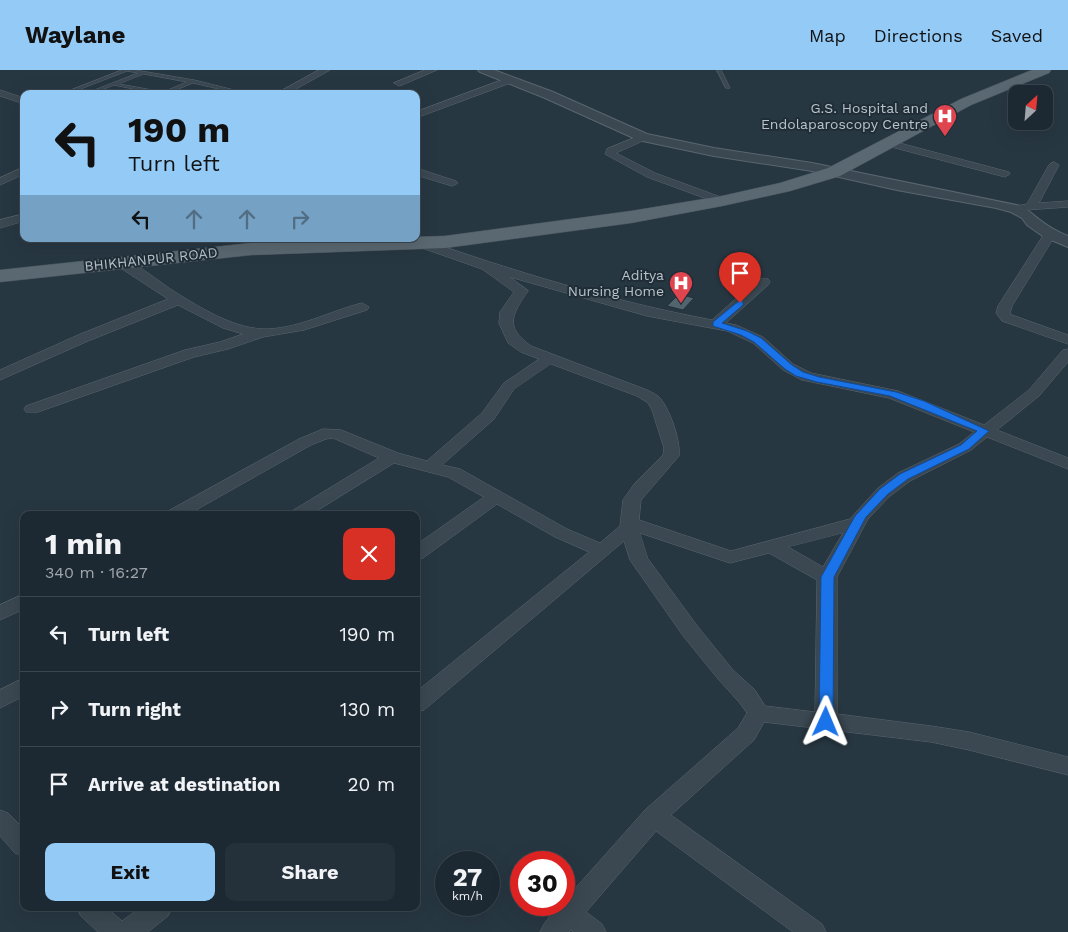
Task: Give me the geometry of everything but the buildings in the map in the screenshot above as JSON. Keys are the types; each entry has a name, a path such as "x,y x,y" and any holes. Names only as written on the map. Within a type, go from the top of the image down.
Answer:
{"main road":[{"name":"BHIKHANPUR ROAD","path":"420,241 445,242 622,219 722,201 784,187 834,172 966,102 1044,70"},
{"name":"BHIKHANPUR ROAD","path":"0,276 251,249 395,242"}],"street":[{"path":"287,90 326,70"},
{"path":"399,83 433,70"},
{"path":"484,70 643,137 714,152 834,172 1016,209 1068,204"},
{"path":"420,114 510,80"},
{"path":"0,93 20,100"},
{"path":"0,100 12,97"},
{"path":"643,137 611,151 610,154 651,175 722,201"},
{"path":"888,143 1005,174"},
{"path":"1031,208 1054,165"},
{"path":"420,171 452,183"},
{"path":"0,182 20,172"},
{"path":"1016,209 1027,215 1032,222 1050,234 1068,242"},
{"path":"0,224 20,218"},
{"path":"1050,234 1004,306 1003,314 1007,318 1068,340"},
{"path":"419,242 487,266 652,313 716,324 744,333 758,340 788,367 807,377 892,394 920,403 1068,464"},
{"path":"120,262 179,300 217,320 242,330 264,333"},
{"path":"487,266 521,291 507,312 506,323 512,340 526,349 642,393 653,400 660,410 672,448 671,456 641,487 632,500 629,525 639,560 691,632 726,675 747,696 758,713 931,734 1068,766"},
{"path":"716,324 763,282"},
{"path":"0,376 83,338 179,300"},
{"path":"32,409 190,352 223,346 264,333 362,308"},
{"path":"826,722 828,577 861,516 884,492 904,476 965,447 1034,392 1068,352"},
{"path":"430,467 488,416 509,386 550,358"},
{"path":"181,511 323,434 335,433 392,457 454,473 561,533 602,550"},
{"path":"304,511 392,457"},
{"path":"420,551 497,496"},
{"path":"629,525 730,557 858,523"},
{"path":"420,701 536,607 629,525"},
{"path":"770,546 828,577"},
{"path":"0,613 20,602"},
{"path":"0,700 20,688"},
{"path":"593,932 560,922 654,816 746,734 758,713"},
{"path":"654,816 813,932"},
{"path":"93,911 116,932"},
{"path":"128,932 155,911"}],"lane":[{"path":"73,90 127,70 195,81 235,90"},
{"path":"719,70 728,87"},
{"path":"97,90 144,72"},
{"path":"172,90 195,81"},
{"path":"114,84 148,90"},
{"path":"224,90 229,88"}],"place":[{"name":"G.S. Hospital and Endolaparoscopy Centre","path":"945,137"},
{"name":"Aditya Nursing Home","path":"681,304"}],"route":[{"path":"740,303 716,324 731,328 758,340 788,367 800,374 892,394 920,403 984,431 965,447 904,476 884,492 861,516 828,577 826,722"}]}
